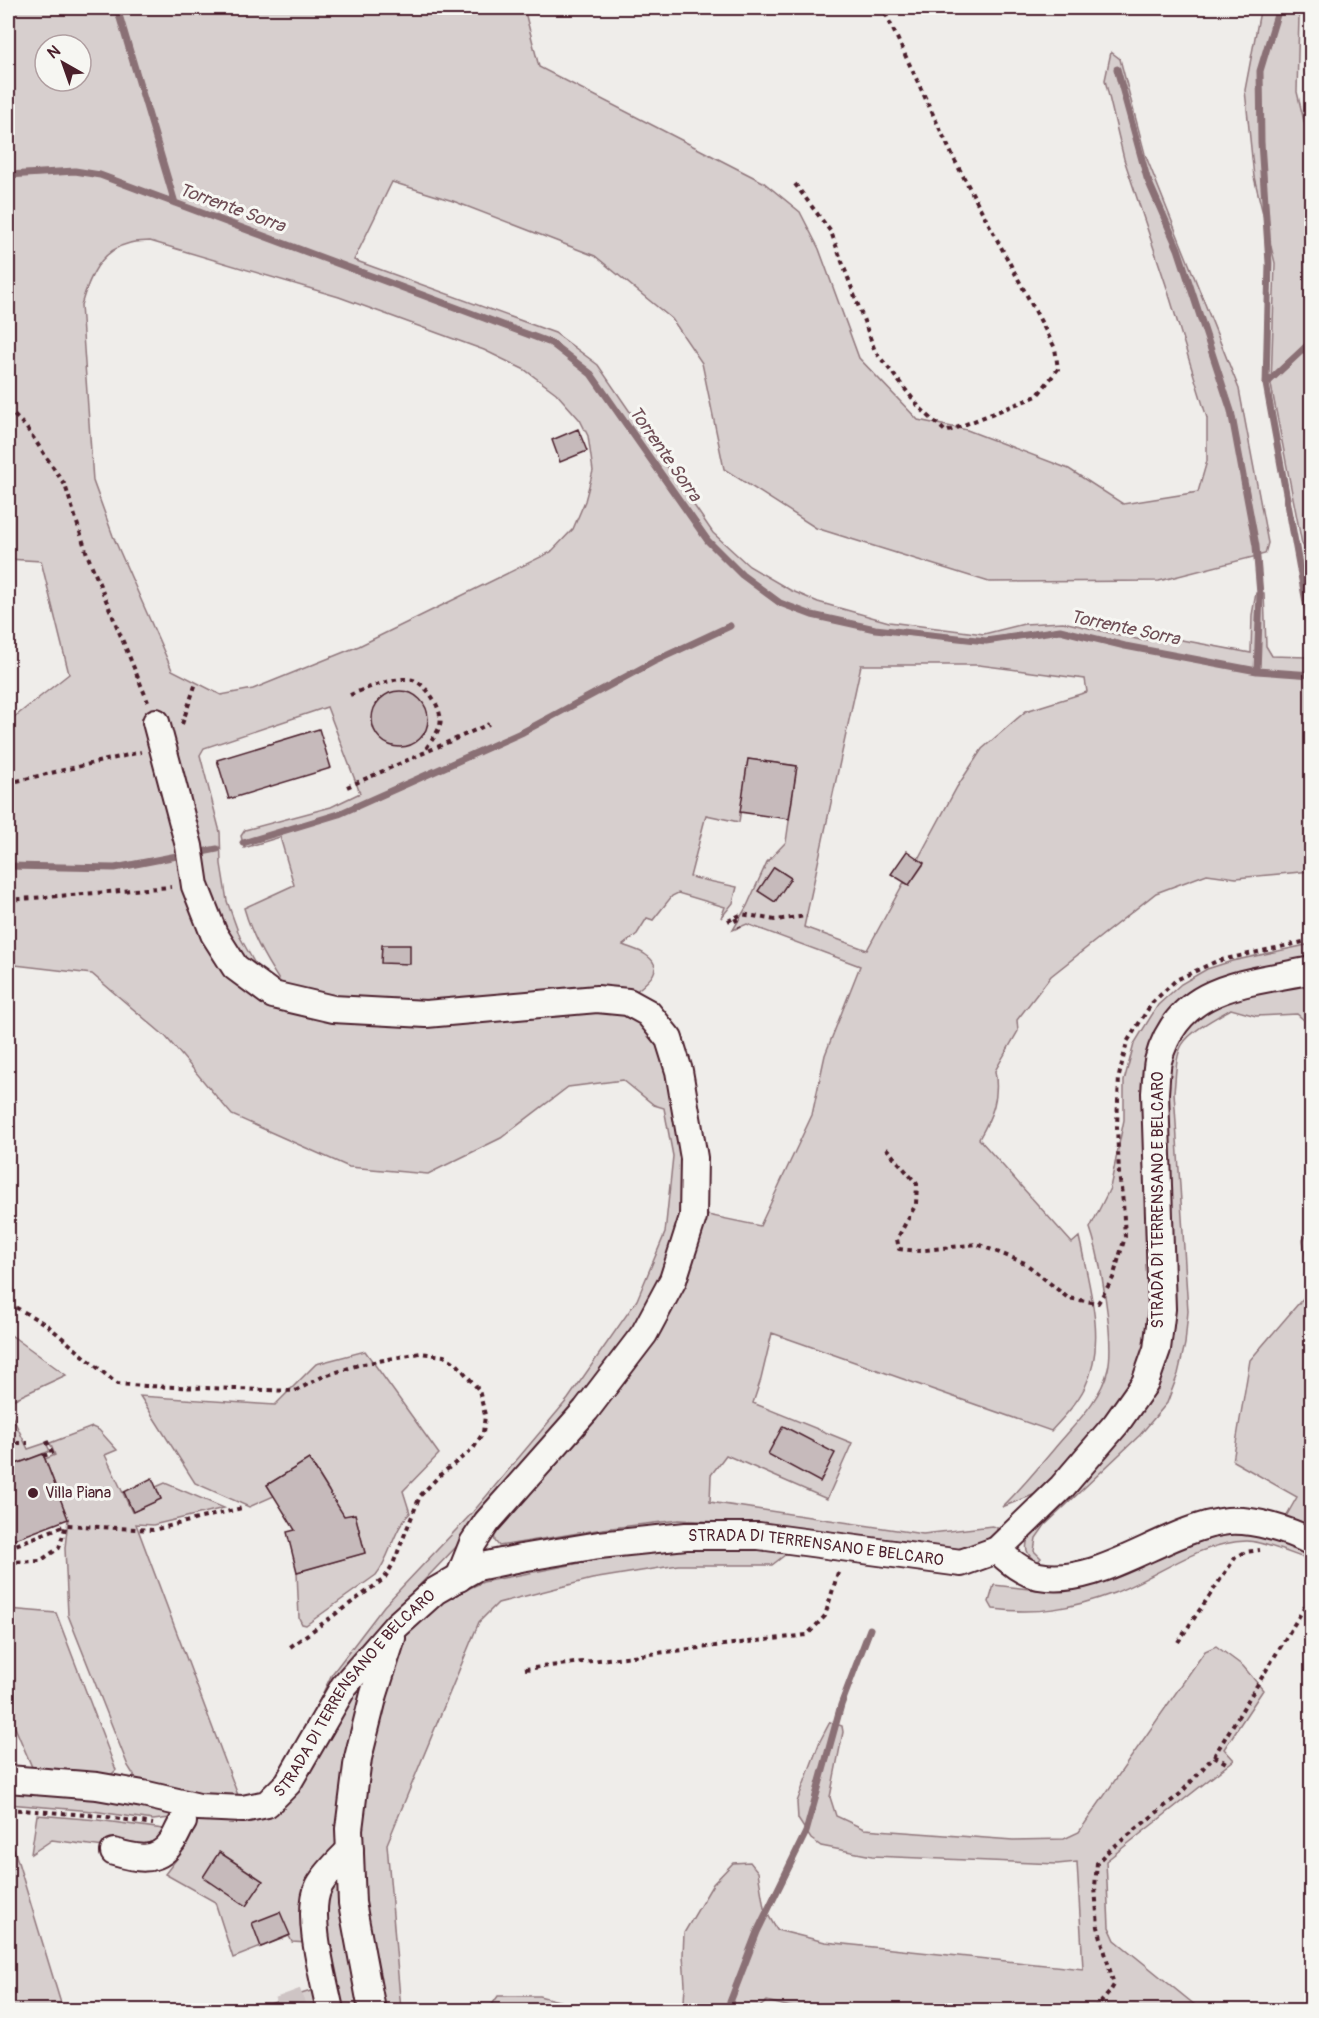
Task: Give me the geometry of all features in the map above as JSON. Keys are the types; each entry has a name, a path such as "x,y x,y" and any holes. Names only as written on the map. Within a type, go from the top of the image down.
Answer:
{"street":[{"path":"156,722 189,846 195,885 214,934 235,967 273,995 333,1009 426,1014 597,999 628,1002 648,1013 669,1039 679,1071 694,1158 693,1217 673,1280 644,1334 586,1410 487,1522 473,1543 459,1578"},
{"name":"STRADA DI TERRENSANO E BELCARO","path":"8,1779 97,1786 199,1807 243,1809 267,1803 288,1783 344,1686 396,1626 435,1591 477,1567 599,1545 686,1536 759,1536 961,1563 997,1550 1062,1487 1116,1424 1145,1383 1157,1349 1162,1309 1155,1093 1158,1063 1166,1037 1181,1014 1211,994 1235,986 1311,970"},
{"path":"997,1550 1015,1566 1030,1573 1038,1576 1061,1577 1088,1573 1177,1536 1227,1521 1245,1521 1278,1529 1311,1542"},
{"path":"372,2010 352,1903 349,1829 357,1758 374,1694 396,1626"},
{"path":"114,1852 136,1858 149,1858 163,1852 172,1843 183,1822"},
{"path":"325,2000 313,1913 318,1888 329,1872 350,1850"}],"path":[{"path":"795,184 831,232 875,351 920,408 946,432 1037,396 1058,369 1055,348 954,159 883,8"},
{"path":"8,409 26,427 65,485 87,554 156,722"},
{"path":"350,695 382,683 402,680 412,679 425,687 439,710 440,725 423,753"},
{"path":"8,783 164,746 182,724 196,683"},
{"path":"347,787 489,724"},
{"path":"8,900 195,885"},
{"path":"728,921 742,914 775,920 807,916"},
{"path":"735,918 740,927"},
{"path":"886,1148 917,1184 916,1204 897,1239 899,1249 918,1251 977,1244 1025,1263 1068,1298 1098,1303 1113,1278 1125,1237 1124,1202 1119,1174"},
{"path":"8,1303 47,1325 117,1384 295,1391 321,1377 358,1365 420,1353 444,1356 457,1364 479,1390 485,1415 483,1433 473,1449 441,1474 420,1496 393,1564 384,1579 290,1647"},
{"path":"44,1456 52,1453 45,1437"},
{"path":"8,1440 28,1443"},
{"path":"8,1548 30,1536 66,1525 153,1530 242,1508"},
{"path":"8,1562 40,1561 59,1548 66,1525"},
{"path":"525,1670 807,1635 825,1616 846,1548"},
{"path":"1178,1642 1235,1558 1245,1552 1261,1550 1271,1553"},
{"path":"1094,2010 1114,1985 1098,1927 1095,1887 1097,1863 1180,1794 1214,1756 1311,1595"},
{"path":"1214,1756 1228,1764"},
{"path":"8,1809 90,1815 155,1824 183,1822"}],"shaded area":[{"path":"8,8 524,8 539,67 763,182 800,212 819,249 859,358 918,420 967,430 1069,469 1123,504 1198,492 1207,461 1207,418 1124,159 1105,80 1111,52 1120,59 1145,154 1239,389 1268,543 1265,554 1159,581 989,582 816,528 724,469 702,363 672,319 595,256 453,201 392,182 354,260 555,333 598,365 713,533 749,566 790,590 818,602 889,622 984,634 1024,624 1063,622 1141,640 1171,638 1251,653 1252,615 1256,593 1264,593 1266,646 1272,656 1307,657 1310,644 1303,599 1311,591 1311,871 1236,878 1207,874 1156,893 1051,976 1017,1020 1018,1031 995,1071 996,1098 988,1122 979,1139 1072,1243 1079,1237 1095,1319 1096,1337 1091,1371 1078,1399 1051,1431 772,1333 753,1403 852,1443 827,1499 726,1455 711,1475 710,1502 923,1534 997,1527 997,1533 990,1542 957,1551 761,1524 679,1520 603,1529 499,1546 495,1541 494,1532 681,1285 708,1215 760,1226 812,1115 825,1055 860,966 747,924 733,930 767,862 786,842 797,766 748,759 739,822 706,815 690,877 737,887 733,903 721,918 725,907 678,893 672,896 653,920 647,918 637,934 623,945 644,953 655,965 652,975 634,993 427,1008 288,994 257,942 244,908 294,885 280,837 244,848 241,836 245,830 331,807 360,793 327,707 204,748 200,755 220,832 221,864 227,901 240,937 255,964 252,967 240,956 180,847 265,1003 539,1014 597,1012 641,1017 660,1044 671,1078 683,1162 684,1217 666,1278 639,1331 481,1521 388,1618 309,1722 332,1674 384,1606 473,1512 568,1399 637,1300 665,1233 673,1156 664,1108 654,1105 623,1080 568,1087 501,1138 428,1174 349,1167 232,1115 166,1037 92,974 8,966 8,722 69,674 41,561 8,559","holes":["150,241 339,297 484,350 525,370 556,393 580,420 588,436 593,471 585,501 573,529 551,552 359,646 253,689 221,695 172,670 113,536 93,481 81,305 92,275 103,259 111,252 132,242","861,665 979,665 1085,679 1087,692 1026,711 982,749 957,787 918,859 924,864 909,885 904,882 867,950 804,927"]},
{"path":"1262,8 1295,8 1299,16 1297,92 1311,150 1311,556 1302,544 1271,385 1275,263 1254,177 1245,90"},
{"path":"1311,944 1311,957 1235,973 1192,992 1165,1015 1152,1037 1145,1057 1142,1096 1149,1300 1145,1345 1137,1376 1108,1419 1046,1490 1002,1507 1086,1412 1099,1391 1108,1369 1110,1339 1108,1319 1098,1258 1090,1228 1110,1188 1124,1120 1124,1081 1134,1044 1158,1005 1181,984 1207,969 1232,961"},
{"path":"1311,981 1311,1026 1297,1014 1256,1016 1231,1009 1197,1030 1182,1045 1177,1062 1174,1092 1188,1311 1185,1344 1178,1374 1167,1403 1140,1435 1045,1525 1036,1538 1034,1551 1041,1558 1037,1563 1030,1557 1027,1550 1029,1535 1154,1388 1163,1094 1174,1042 1198,1015 1237,996"},
{"path":"1311,1229 1312,1519 1307,1526 1284,1520 1297,1497 1233,1461 1250,1360 1311,1289 1303,1240"},
{"path":"8,1333 66,1375 8,1402"},
{"path":"365,1351 439,1454 403,1491 410,1513 400,1527 376,1575 306,1625 302,1624 299,1618 297,1572 365,1553 355,1514 330,1520 295,1512 329,1491 309,1459 267,1485 274,1496 249,1507 195,1483 140,1396 275,1405 316,1364"},
{"path":"8,1408 28,1449 46,1443 50,1451 8,1467"},
{"path":"92,1427 99,1430 117,1450 105,1455 132,1512 161,1499 156,1487 165,1483 224,1508 153,1525 136,1524 239,1798 138,1782 128,1766 68,1615 65,1548 68,1519 45,1459 55,1455 50,1443"},
{"path":"1237,1530 1301,1548 1304,1558 1253,1542 1229,1543 1195,1553 1131,1586 1084,1603 1040,1611 1009,1611 993,1609 989,1602 994,1585 1038,1590 1061,1589 1181,1545"},
{"path":"765,1547 785,1549 785,1555 772,1565 678,1565 592,1579 498,1603 479,1622 387,1844 401,2010 335,2010 308,1943 292,1942 289,1936 233,1958 215,1902 165,1874 182,1852 185,1832 202,1818 242,1819 404,1633 441,1601 483,1582 616,1556 681,1549"},
{"path":"8,1609 56,1613 116,1770 111,1775 100,1776 32,1767 8,1711"},
{"path":"1216,1646 1243,1666 1263,1690 1224,1749 1234,1760 1106,1861 1109,1927 1115,1940 1201,2010 802,2010 767,2001 756,2010 671,2010 684,2002 684,1933 713,1884 733,1863 750,1862 758,1872 764,1908 777,1930 825,1942 1083,1969 1077,1862 1057,1864 872,1856 821,1846 811,1839 798,1819 797,1802 820,1741 830,1722 842,1726 843,1732 830,1797 836,1816 864,1829 1013,1840 1064,1839 1079,1832 1205,1651"},
{"path":"8,1791 94,1796 185,1813 179,1817 153,1820 93,1811 8,1804"},
{"path":"37,1815 163,1829 161,1838 146,1844 118,1840 104,1847 52,1840 31,1854"},
{"path":"8,1848 14,1849 63,2010 8,2010"},
{"path":"317,1989 321,2010 261,2010 260,2007"},
{"path":"498,1996 539,1996 594,2010 490,2010"}],"building":[{"path":"578,429 587,451 560,462 552,440"},
{"path":"395,691 405,691 420,699 426,708 428,719 426,730 420,739 405,747 395,747 384,742 377,735 372,724 372,714 377,703 384,696"},
{"path":"319,729 331,768 229,799 217,760"},
{"path":"748,759 797,766 789,819 740,812"},
{"path":"907,851 924,863 909,885 891,874"},
{"path":"774,867 791,878 775,902 758,891"},
{"path":"382,945 410,945 410,964 381,963"},
{"path":"783,1426 835,1453 820,1482 768,1454"},
{"name":"Villa Piana","path":"43,1454 68,1519 8,1542 8,1467"},
{"path":"309,1459 344,1516 355,1514 365,1553 297,1572 287,1532 295,1530 267,1485"},
{"path":"152,1478 161,1499 133,1512 124,1492"},
{"path":"219,1852 263,1881 246,1906 203,1877"},
{"path":"280,1912 290,1935 261,1947 252,1923"}],"waterway":[{"path":"117,8 175,203"},
{"path":"1279,8 1260,71 1261,142 1269,263 1266,384 1312,635"},
{"path":"1117,69 1147,178 1178,249 1231,411 1256,546 1260,594 1257,671"},
{"name":"Torrente Sorra","path":"8,175 75,171 100,175 551,343 591,374 708,541 742,575 780,603 812,615 875,629 986,641 1060,630 1125,646 1257,671 1312,675"},
{"path":"1266,384 1312,341"},
{"path":"243,843 339,814 523,732 655,661 730,626"},
{"path":"202,852 217,849"},
{"path":"8,866 115,868 182,855"},
{"path":"727,2010 757,1932 806,1832 841,1705 870,1629"}],"tunnel":[{"path":"280,2010 318,1996"}],"place":[{"name":"Villa Piana","path":"33,1493"}]}
